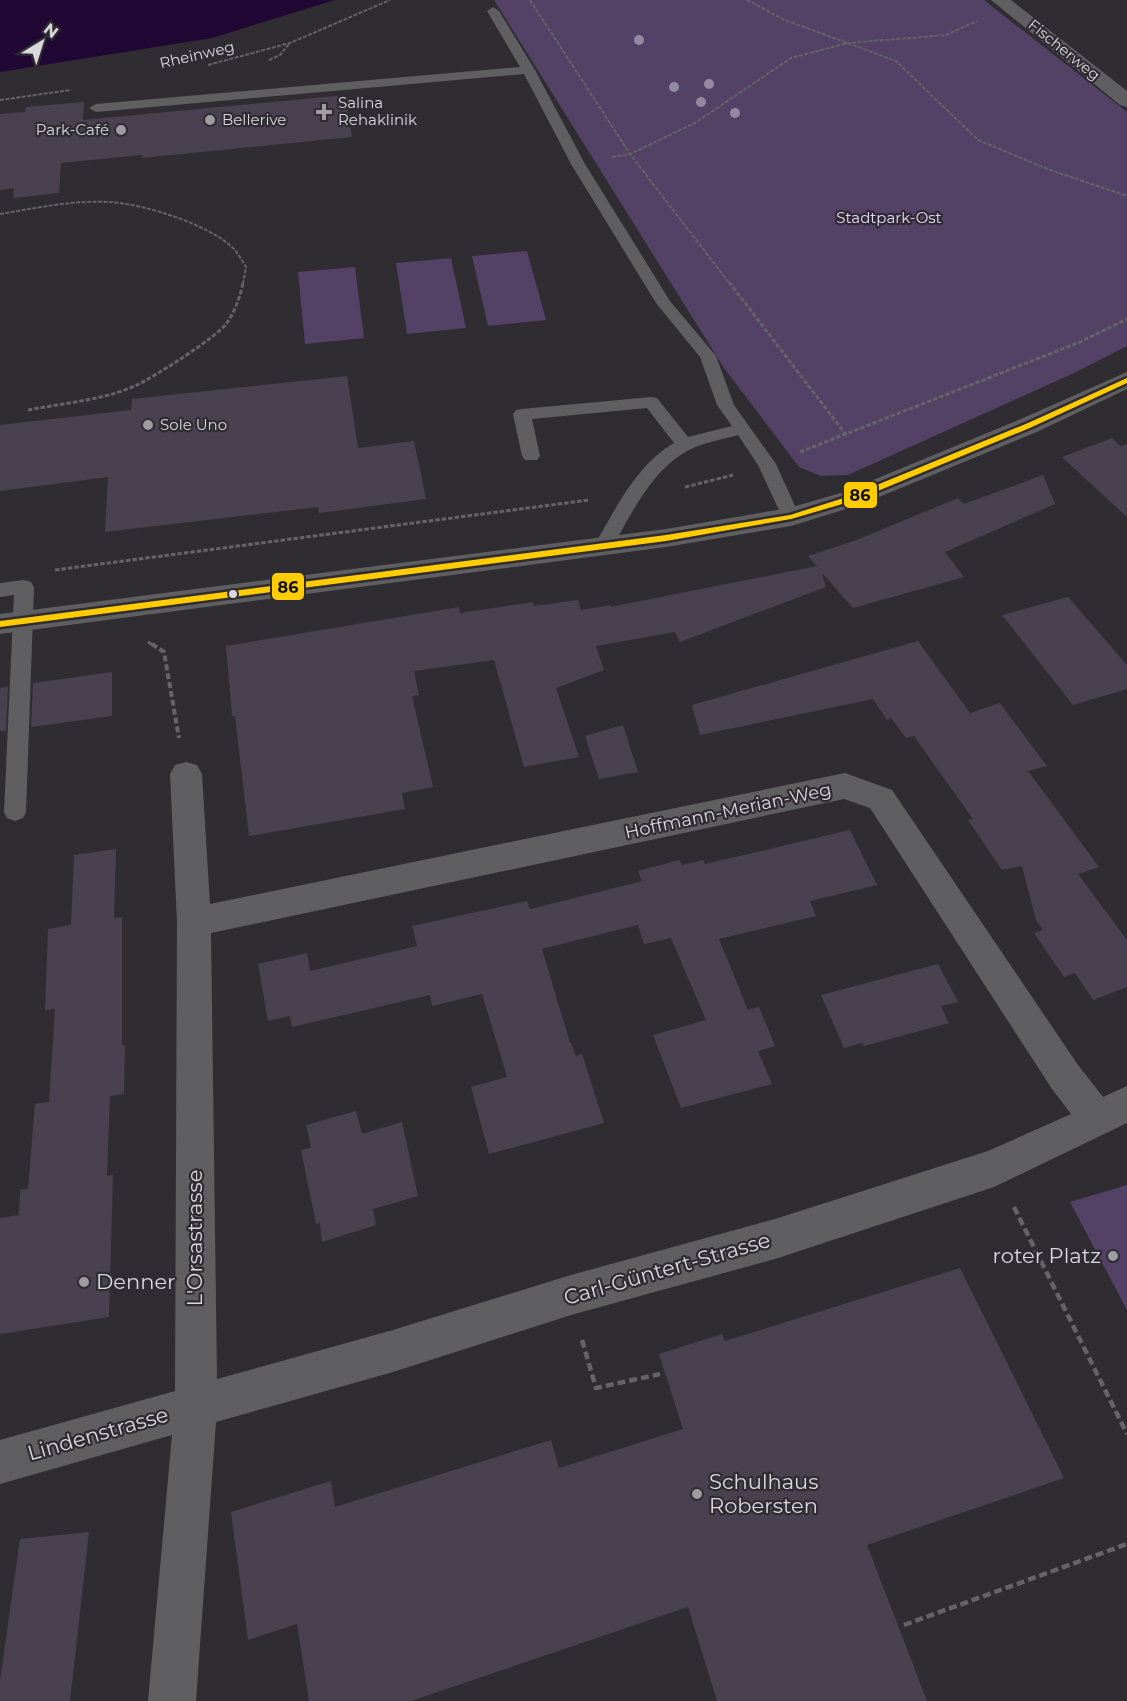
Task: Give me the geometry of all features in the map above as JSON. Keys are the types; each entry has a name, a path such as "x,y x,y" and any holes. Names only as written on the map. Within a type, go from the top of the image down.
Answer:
{"street":[{"path":"1004,3 1031,0"},
{"name":"Fischerweg","path":"1004,3 1127,101"},
{"path":"11,623 737,528 791,517 853,498 1030,425 1127,380"},
{"name":"L'Orsastrasse","path":"172,1701 196,1406 194,922 186,774"},
{"name":"Hoffmann-Merian-Weg","path":"194,922 845,786 881,799 1065,1077 1113,1112"},
{"name":"Carl-Güntert-Strasse","path":"196,1406 393,1351 571,1295 775,1239 994,1168 1113,1112"},
{"name":"Lindenstrasse","path":"0,1462 196,1406"}],"lane":[{"path":"493,11 579,164 664,303 708,356 726,405 767,464 791,517"},
{"path":"96,108 528,70"},
{"path":"531,456 522,414 651,402 685,445"},
{"path":"603,546 654,467 668,454 685,445 742,429"},
{"path":"0,590 24,587 11,623 15,812"}],"path":[{"name":"Rheinweg","path":"206,65 290,43 390,0"},
{"path":"530,0 630,154 847,436"},
{"path":"747,0 785,20 896,61 978,140 1050,170 1127,196"},
{"path":"579,164 630,154 694,123 791,58 848,44 946,35 1004,3"},
{"path":"0,100 71,90"},
{"path":"0,214 59,204 112,202 155,212 193,225 233,247 246,267 242,291 226,325 187,354 139,384 100,396 28,410"},
{"path":"52,571 706,484 847,436 1080,342 1127,319"},
{"path":"147,641 164,651 186,774"},
{"path":"994,1168 1127,1434"},
{"path":"596,1388 660,1374"},
{"path":"904,1626 1127,1544"}],"green space":[{"name":"Stadtpark-Ost","path":"494,0 984,0 1127,112 1127,346 1074,373 848,475 821,476 799,467 724,368"},
{"path":"527,251 546,320 488,326 472,256"},
{"path":"451,258 466,328 407,334 396,263"},
{"path":"355,267 364,338 305,344 298,272"},
{"name":"roter Platz","path":"1127,1185 1127,1310 1070,1202"}],"shaded area":[{"path":"0,0 335,0 212,38 0,72"}],"building":[{"path":"345,95 352,137 142,158 142,155 61,163 59,193 13,198 14,188 0,190 0,114 25,112 26,107 84,102 83,120"},
{"name":"Sole Uno","path":"347,376 358,448 414,441 426,499 319,513 318,507 105,532 108,477 0,491 0,425 131,410 132,399"},
{"path":"1112,438 1120,446 1127,444 1127,517 1062,457"},
{"path":"1043,475 1055,504 945,552 964,577 853,608 822,573 826,587 680,642 675,632 596,646 604,670 556,688 579,757 524,767 494,660 414,671 419,695 412,696 433,787 402,793 405,809 249,836 235,716 232,716 226,646 459,607 460,613 533,602 534,606 578,600 581,610 611,605 611,607 817,566 808,556 854,541 958,498 964,504"},
{"path":"1068,597 1127,665 1127,689 1073,705 1002,615"},
{"path":"918,641 970,713 1000,703 1047,766 1028,771 1099,867 1078,874 1127,940 1127,987 1093,1000 1075,973 1064,977 1034,933 1043,930 1036,920 1022,866 1002,870 968,820 973,819 914,736 906,738 891,718 887,720 873,699 700,735 692,705"},
{"path":"112,672 112,716 31,727 33,683"},
{"path":"8,687 6,731 0,731 0,688"},
{"path":"623,725 638,772 599,779 585,736"},
{"path":"850,830 877,885 810,901 816,916 719,939 748,1010 759,1007 775,1046 758,1051 772,1084 681,1108 653,1035 706,1020 671,938 644,944 638,925 542,949 570,1043 576,1056 582,1054 604,1123 489,1154 471,1087 507,1077 482,994 432,1006 430,995 292,1027 290,1016 268,1021 258,964 307,953 310,971 417,946 412,926 527,901 530,909 642,881 638,871 679,860 682,865 703,860 705,864"},
{"path":"116,849 114,918 122,917 122,1046 125,1045 124,1094 110,1096 107,1176 113,1175 109,1317 0,1334 0,1218 19,1215 20,1190 28,1189 35,1104 49,1102 55,1009 45,1010 48,929 71,925 74,855"},
{"path":"938,964 958,1002 941,1006 949,1023 864,1046 862,1043 844,1048 821,995"},
{"path":"356,1111 362,1134 402,1122 418,1196 373,1209 376,1225 322,1242 320,1223 316,1224 301,1150 311,1148 306,1125"},
{"name":"Schulhaus Robersten","path":"960,1268 1064,1478 867,1545 927,1701 717,1701 688,1607 411,1701 309,1701 297,1624 248,1640 231,1512 331,1481 335,1507 551,1440 559,1468 683,1429 659,1354 722,1334 725,1341"},
{"path":"89,1532 70,1701 0,1701 0,1681 20,1539"}],"transit line":[{"name":"86","path":"0,624 666,538 791,517 853,498 1030,425 1127,380"}],"place":[{"name":"Salina Rehaklinik","path":"324,112"},
{"name":"Bellerive","path":"210,120"},
{"name":"Park-Café","path":"121,130"},
{"name":"Sole Uno","path":"148,425"},
{"name":"roter Platz","path":"1113,1256"},
{"name":"Denner","path":"84,1282"},
{"name":"Schulhaus Robersten","path":"697,1494"}]}
